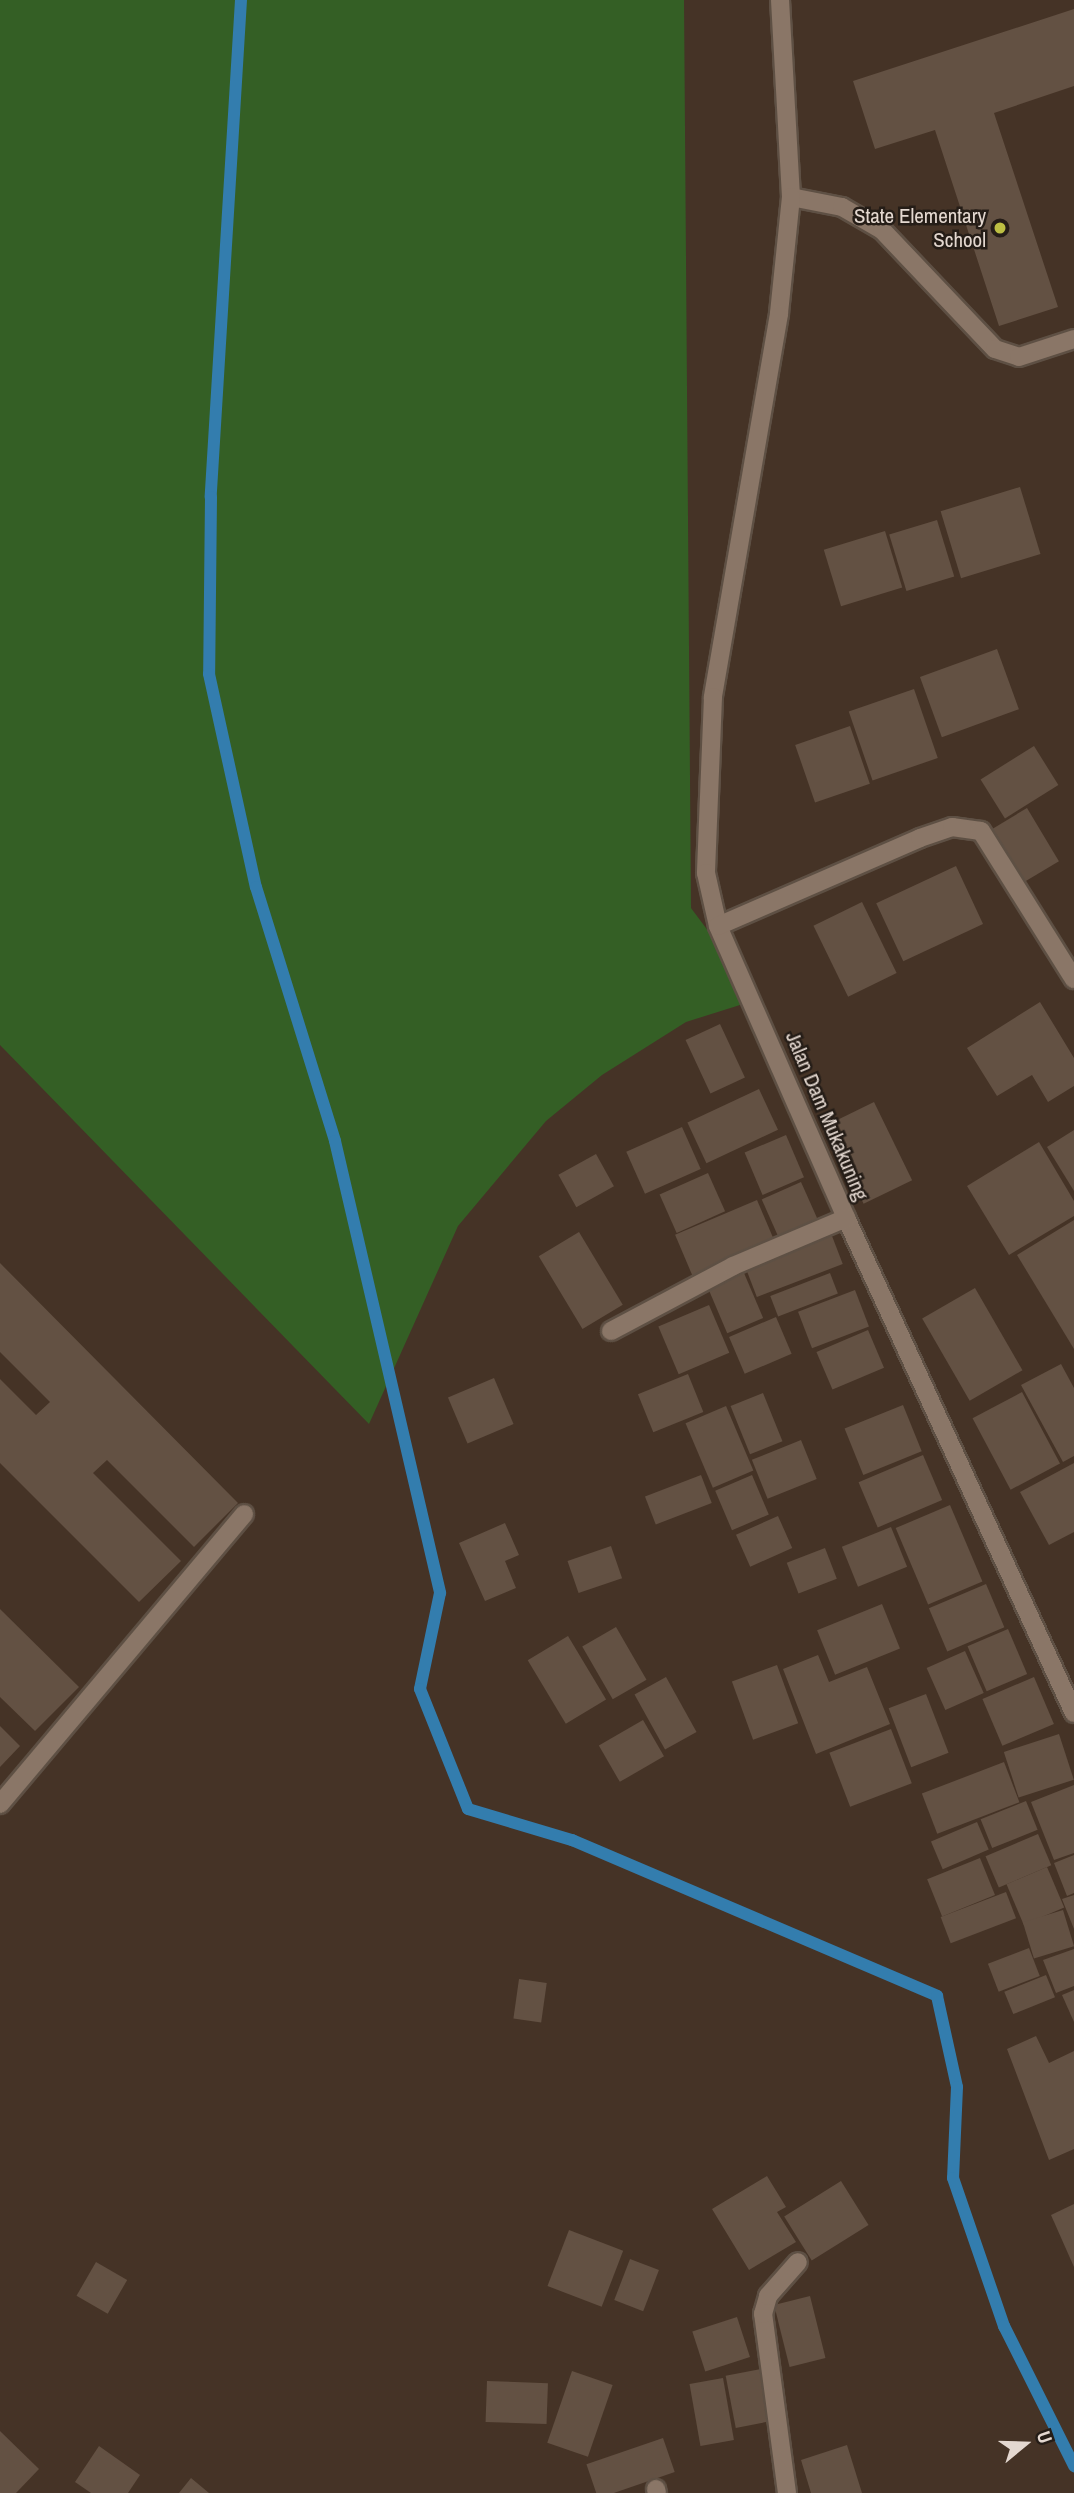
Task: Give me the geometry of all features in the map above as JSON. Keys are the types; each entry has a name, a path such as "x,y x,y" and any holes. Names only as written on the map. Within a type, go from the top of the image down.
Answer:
{"street":[{"name":"Jalan Dam Mukakuning","path":"780,0 792,197 748,502 713,697 706,786 706,873 718,926 846,1218 1074,1713"},
{"path":"792,197 842,207 882,230 995,349 1019,358 1074,339"},
{"path":"718,926 920,838 952,827 981,831 1074,979"},
{"path":"611,1331 733,1266 846,1218"},
{"path":"0,1804 244,1514"},
{"path":"787,2493 763,2314 768,2297 798,2262"}],"green space":[{"path":"0,0 684,0 691,908 759,999 686,1022 602,1075 546,1121 458,1226 369,1424 0,1045"}],"building":[{"name":"State Elementary School","path":"1074,9 1074,86 994,113 1058,307 999,326 935,130 875,149 853,81"},
{"path":"1020,487 1040,554 961,578 941,511"},
{"path":"937,520 954,576 906,591 889,535"},
{"path":"885,531 902,587 841,606 824,550"},
{"path":"997,649 1019,709 942,737 920,677"},
{"path":"914,689 938,758 873,780 849,711"},
{"path":"850,726 870,784 815,803 795,745"},
{"path":"1034,746 1058,785 1005,818 981,779"},
{"path":"1027,808 1059,861 1023,883 991,830"},
{"path":"956,866 983,924 903,961 876,903"},
{"path":"862,902 897,973 848,997 813,926"},
{"path":"1040,1002 1074,1058 1074,1086 1048,1102 1032,1075 997,1096 967,1048"},
{"path":"720,1024 745,1077 710,1094 686,1040"},
{"path":"759,1089 778,1130 706,1163 687,1122"},
{"path":"874,1102 912,1180 864,1204 825,1126"},
{"path":"682,1127 701,1169 645,1194 626,1152"},
{"path":"1074,1130 1074,1191 1047,1147"},
{"path":"786,1135 804,1177 763,1195 745,1153"},
{"path":"1039,1142 1074,1201 1074,1216 1009,1255 967,1186"},
{"path":"596,1154 614,1186 576,1207 558,1175"},
{"path":"708,1173 725,1211 677,1233 660,1195"},
{"path":"801,1182 818,1221 779,1239 762,1199"},
{"path":"757,1200 775,1242 693,1277 675,1235"},
{"path":"1074,1220 1074,1349 1017,1255"},
{"path":"579,1232 623,1305 582,1329 539,1256"},
{"path":"832,1236 843,1264 757,1297 746,1269"},
{"path":"0,1263 238,1503 194,1547 107,1460 93,1473 181,1561 139,1602 0,1463 0,1379 36,1415 50,1402 0,1352"},
{"path":"744,1273 763,1318 727,1333 708,1288"},
{"path":"830,1273 838,1294 778,1316 770,1296"},
{"path":"975,1288 1022,1370 970,1401 922,1318"},
{"path":"855,1290 869,1326 812,1348 798,1312"},
{"path":"709,1305 729,1353 679,1374 658,1326"},
{"path":"776,1317 792,1354 745,1374 729,1337"},
{"path":"868,1330 884,1368 832,1390 816,1352"},
{"path":"1061,1364 1074,1388 1074,1456 1063,1462 1021,1385"},
{"path":"688,1374 703,1412 653,1432 638,1394"},
{"path":"494,1378 514,1424 468,1444 448,1398"},
{"path":"1022,1392 1060,1464 1011,1490 973,1418"},
{"path":"763,1393 782,1441 750,1454 731,1406"},
{"path":"903,1405 922,1451 863,1475 845,1429"},
{"path":"726,1406 753,1470 713,1488 685,1423"},
{"path":"801,1440 817,1479 768,1499 752,1460"},
{"path":"923,1455 942,1500 878,1527 859,1482"},
{"path":"1074,1463 1074,1532 1049,1545 1020,1492"},
{"path":"701,1475 712,1503 656,1525 645,1497"},
{"path":"752,1475 769,1515 732,1530 715,1491"},
{"path":"950,1505 982,1581 928,1604 896,1528"},
{"path":"778,1516 792,1548 750,1567 736,1535"},
{"path":"505,1523 519,1555 505,1561 516,1588 485,1601 459,1543"},
{"path":"891,1527 907,1567 858,1587 842,1547"},
{"path":"611,1546 622,1578 579,1593 568,1561"},
{"path":"825,1548 837,1579 799,1594 787,1563"},
{"path":"986,1584 1004,1627 947,1651 929,1608"},
{"path":"882,1604 900,1649 835,1675 817,1630"},
{"path":"0,1609 79,1687 35,1731 0,1697"},
{"path":"616,1627 646,1680 613,1699 582,1646"},
{"path":"1008,1629 1027,1674 987,1691 967,1646"},
{"path":"568,1636 606,1699 566,1724 528,1660"},
{"path":"965,1651 984,1693 945,1710 927,1668"},
{"path":"818,1655 829,1682 867,1667 890,1724 816,1754 783,1669"},
{"path":"777,1665 798,1723 753,1740 732,1681"},
{"path":"666,1677 697,1732 665,1750 635,1694"},
{"path":"1034,1677 1054,1724 1002,1746 982,1699"},
{"path":"926,1694 949,1753 911,1767 889,1708"},
{"path":"643,1720 664,1756 620,1782 599,1746"},
{"path":"0,1726 20,1746 0,1767"},
{"path":"891,1729 912,1783 850,1807 829,1753"},
{"path":"1059,1734 1074,1780 1019,1798 1004,1752"},
{"path":"1004,1762 1019,1802 937,1834 922,1794"},
{"path":"1074,1785 1074,1853 1054,1860 1031,1802"},
{"path":"1026,1801 1038,1830 992,1848 981,1819"},
{"path":"977,1822 989,1850 943,1869 931,1842"},
{"path":"1038,1834 1051,1865 999,1888 986,1856"},
{"path":"1074,1855 1074,1893 1067,1896 1054,1863"},
{"path":"980,1858 995,1895 942,1916 927,1879"},
{"path":"1047,1867 1064,1908 1024,1925 1006,1884"},
{"path":"1006,1892 1016,1918 951,1943 941,1917"},
{"path":"1074,1895 1074,1929 1062,1899"},
{"path":"1063,1910 1074,1946 1034,1959 1023,1922"},
{"path":"1029,1948 1040,1976 999,1992 988,1964"},
{"path":"1074,1949 1074,1986 1056,1993 1043,1960"},
{"path":"1046,1975 1055,1997 1013,2014 1004,1992"},
{"path":"519,1979 547,1983 541,2023 513,2019"},
{"path":"1074,1990 1074,2022 1062,1995"},
{"path":"1036,2036 1049,2063 1074,2051 1074,2149 1049,2160 1007,2049"},
{"path":"767,2176 786,2207 777,2212 796,2242 749,2270 712,2209"},
{"path":"841,2181 869,2225 812,2261 784,2217"},
{"path":"1074,2204 1074,2267 1051,2215"},
{"path":"569,2230 623,2251 602,2307 547,2286"},
{"path":"630,2259 659,2270 643,2311 614,2300"},
{"path":"96,2262 127,2280 108,2314 76,2296"},
{"path":"810,2296 825,2358 790,2367 774,2305"},
{"path":"737,2317 750,2357 705,2371 692,2332"},
{"path":"761,2369 771,2421 736,2428 726,2376"},
{"path":"572,2371 613,2385 588,2457 547,2443"},
{"path":"723,2378 734,2440 700,2446 690,2384"},
{"path":"487,2381 548,2383 547,2424 486,2422"},
{"path":"0,2431 39,2469 16,2493 0,2493"},
{"path":"663,2438 675,2472 614,2493 596,2493 586,2464"},
{"path":"847,2445 862,2493 811,2493 801,2460"},
{"path":"99,2446 140,2475 128,2493 91,2493 75,2482"},
{"path":"191,2478 209,2493 179,2493"}],"waterway":[{"path":"241,0 211,497 209,674 256,887 335,1141 440,1593 420,1689 468,1809 572,1840 937,1996 957,2087 953,2178 1004,2326 1074,2466"}],"place":[{"name":"State Elementary School","path":"1000,228"}]}
